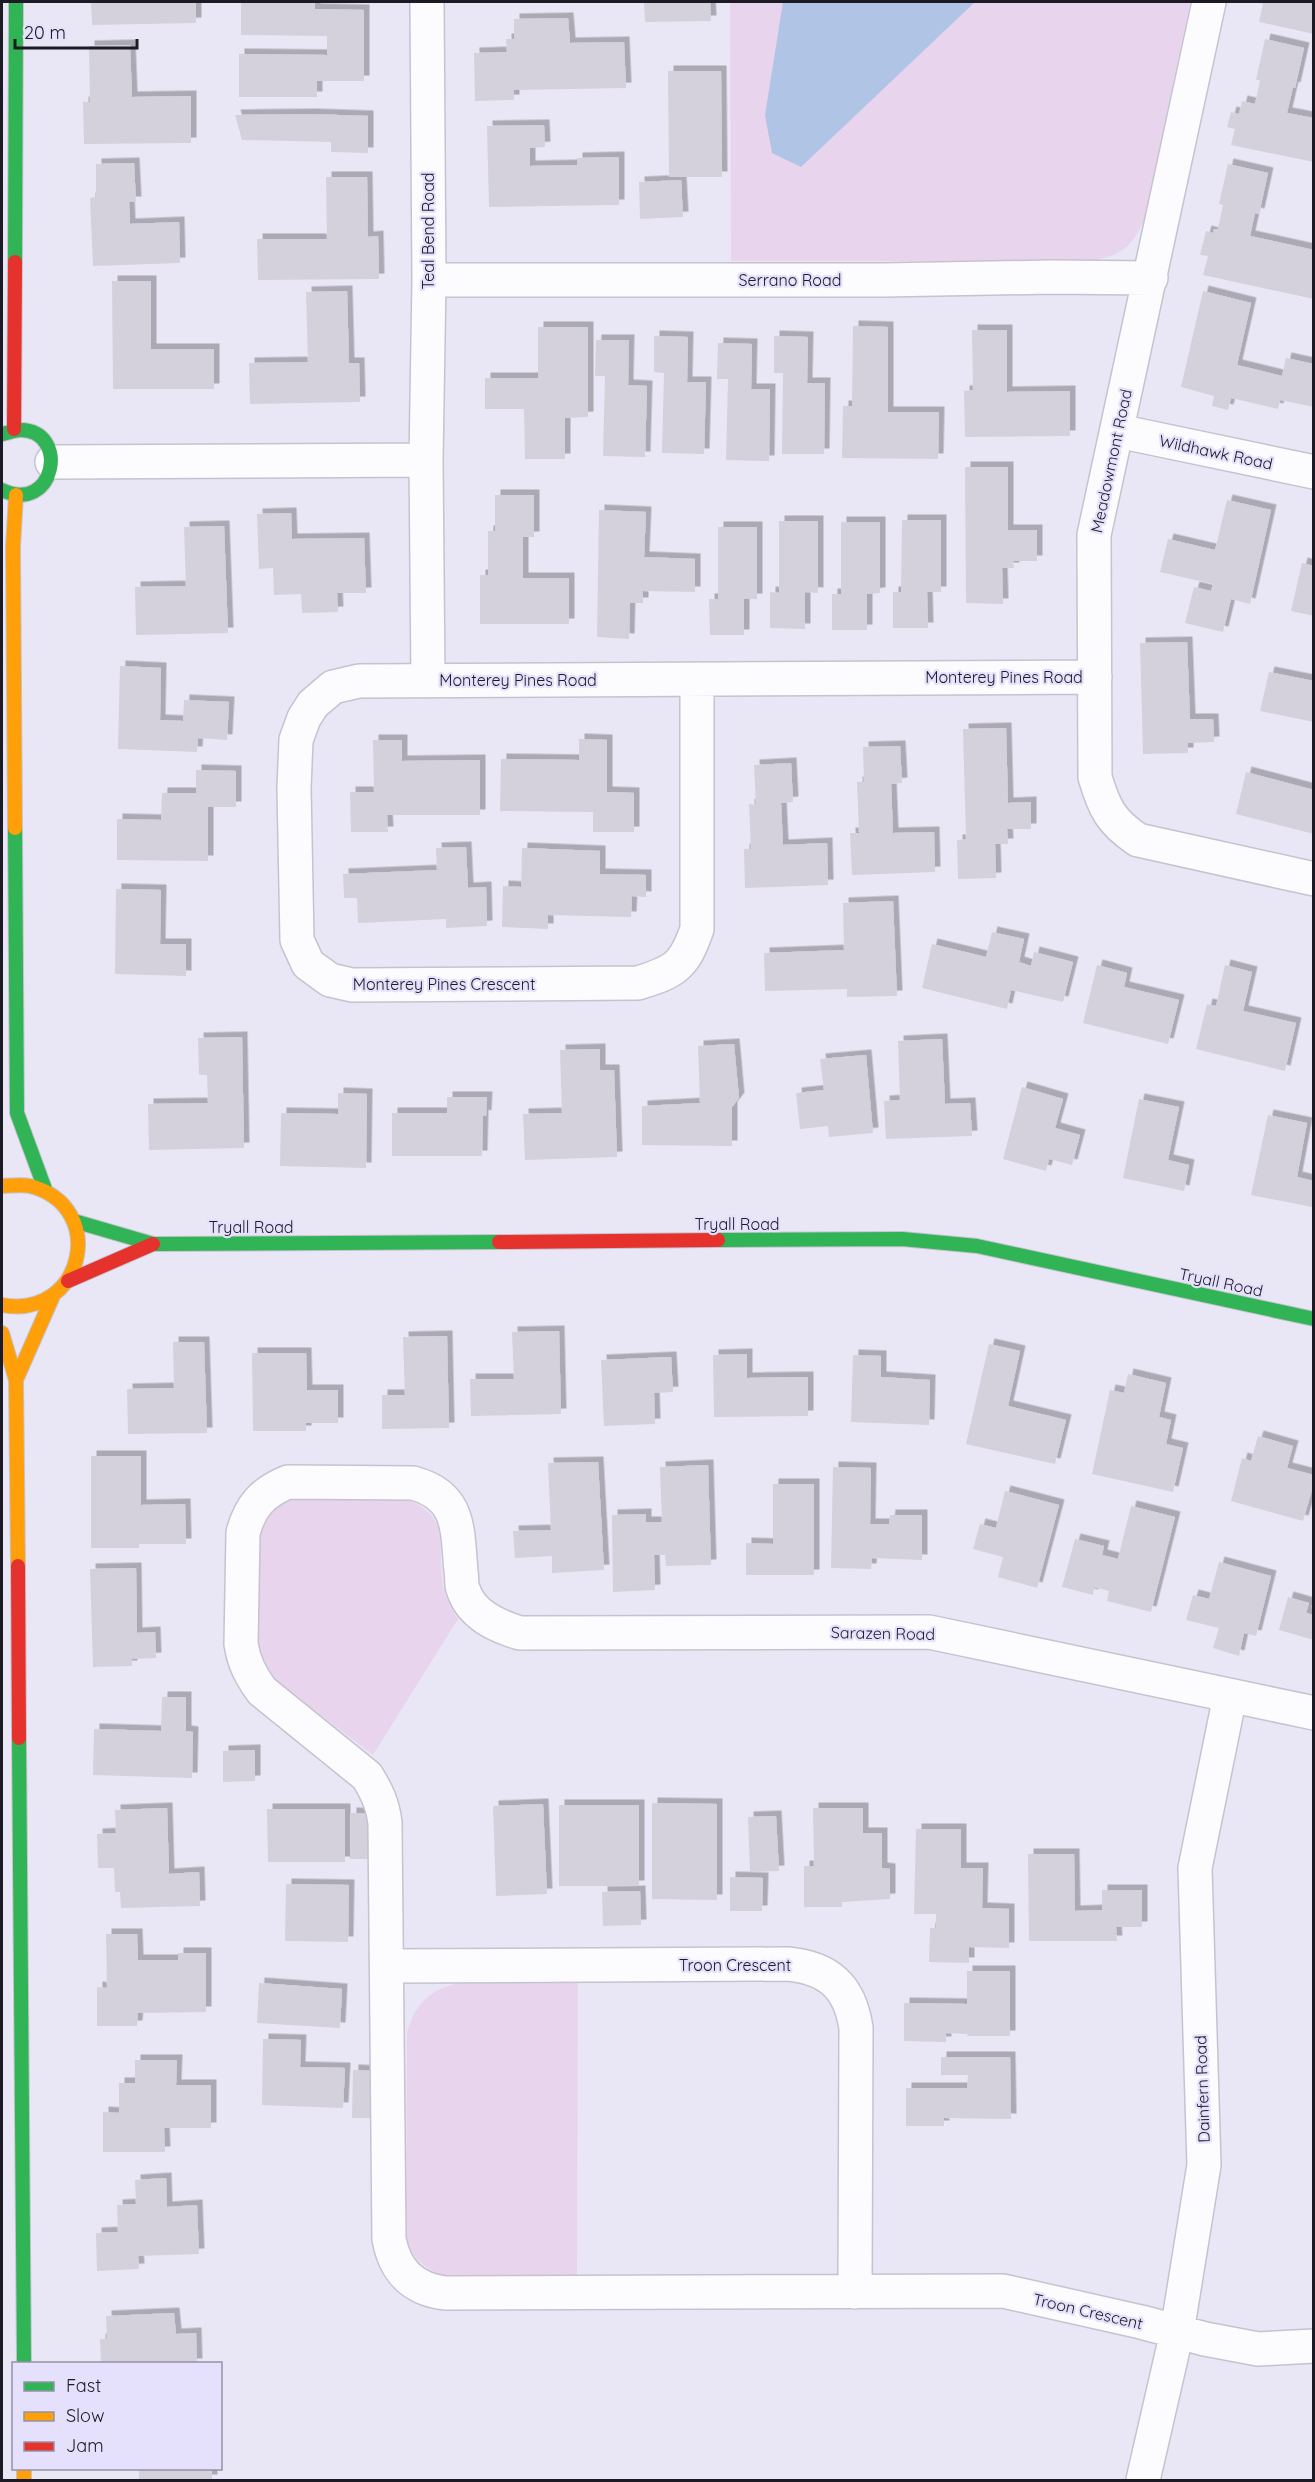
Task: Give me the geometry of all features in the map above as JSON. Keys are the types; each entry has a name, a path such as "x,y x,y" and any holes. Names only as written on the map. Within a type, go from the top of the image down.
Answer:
{"street":[{"path":"2,490 16,495 29,494 41,487 50,476 52,462 50,450 45,441 25,429 8,431 16,2"},
{"name":"Teal Bend Road","path":"426,460 429,280 427,2"},
{"name":"Meadowmont Road","path":"1209,2 1094,535 1095,777 1101,799 1109,815 1121,829 1138,840 1314,879"},
{"name":"Serrano Road","path":"429,280 1151,278"},
{"name":"Wildhawk Road","path":"1118,431 1314,472"},
{"path":"52,462 426,460"},
{"name":"Monterey Pines Road","path":"426,460 428,680 1095,677"},
{"path":"16,495 13,559 17,1113 45,1190"},
{"name":"Monterey Pines Crescent","path":"428,680 360,681 333,687 313,704 304,718 296,740 294,788 297,939 308,964 330,980 352,985 638,983 665,975 681,963 690,949 697,929 697,679"},
{"path":"9,1131 17,1113"},
{"path":"2,1185 21,1183 45,1190 65,1206 78,1231 80,1250 74,1272 52,1296 31,1306 2,1305"},
{"name":"Tryall Road","path":"74,1221 153,1244 902,1239 977,1246 1314,1320"},
{"name":"Tryall Road","path":"68,1281 153,1244"},
{"path":"16,1380 52,1296"},
{"path":"2,1333 16,1380 13,2253 24,2362"},
{"name":"Troon Crescent","path":"484,1618 469,1601 463,1589 456,1520 450,1506 440,1495 427,1487 413,1483 288,1482 271,1489 258,1500 248,1515 243,1533 241,1644 244,1661 262,1691 354,1764 372,1784 383,1807 387,1966 388,2239 391,2253 406,2278 431,2291 445,2294 1003,2291 1258,2349 1314,2346"},
{"name":"Sarazen Road","path":"484,1618 503,1628 520,1633 929,1632 1314,1713"},
{"name":"Dainfern Road","path":"1143,2481 1177,2332 1204,2165 1195,1868 1230,1696"},
{"name":"Troon Crescent","path":"387,1966 788,1964 804,1965 834,1980 846,1994 854,2010 856,2028 855,2292"}],"shaded area":[{"path":"730,2 1190,2 1144,220 1135,238 1117,253 1090,261 731,261"},
{"path":"291,1499 405,1499 429,1513 439,1531 443,1585 448,1601 458,1619 373,1755 279,1683 267,1667 260,1649 258,1538 270,1514"},
{"path":"578,1982 577,2275 441,2275 418,2259 410,2248 406,2234 407,2033 414,2014 432,1994 459,1983"}],"water":[{"path":"783,2 975,2 801,167 772,153 765,115"}],"building":[{"path":"91,2 196,2 196,23 92,25"},
{"path":"241,2 315,2 315,9 364,10 364,81 317,81 317,97 239,97 239,54 327,55 327,36 241,35"},
{"path":"644,2 710,2 711,21 645,22"},
{"path":"1255,2 1314,2 1314,34 1259,22 1263,4"},
{"path":"568,18 570,43 624,42 626,88 514,90 514,100 475,101 474,53 507,52 506,39 514,39 514,19"},
{"path":"1265,39 1304,48 1287,113 1314,118 1314,162 1231,145 1235,129 1227,127 1231,112 1239,114 1242,101 1255,104 1260,80 1256,80"},
{"path":"130,45 132,97 191,96 191,143 84,144 83,102 90,102 89,46"},
{"path":"668,71 721,71 722,177 669,177"},
{"path":"235,115 368,116 368,153 331,152 331,142 242,140"},
{"path":"544,125 545,147 530,148 530,166 577,165 577,158 619,157 619,205 489,207 487,126"},
{"path":"134,163 136,202 129,202 130,224 179,222 180,263 93,266 90,198 96,197 96,164"},
{"path":"1228,164 1268,173 1259,214 1255,213 1250,236 1314,250 1314,299 1203,275 1208,256 1200,255 1206,231 1213,233 1214,229 1218,229 1223,205 1219,204"},
{"path":"326,177 367,177 368,237 378,236 379,279 258,280 257,239 327,239"},
{"path":"681,180 683,217 640,219 639,182"},
{"path":"112,281 151,281 151,349 214,349 214,389 113,389"},
{"path":"347,291 349,363 359,363 360,402 250,404 249,363 308,362 306,292"},
{"path":"1203,291 1251,303 1237,365 1282,376 1286,358 1314,364 1314,407 1280,400 1278,409 1231,398 1228,410 1212,406 1214,396 1181,387"},
{"path":"853,326 888,327 888,412 939,412 938,459 842,458 843,406 852,406"},
{"path":"538,327 588,327 588,417 565,418 565,459 525,459 524,409 485,409 485,378 538,378"},
{"path":"972,330 1007,330 1007,392 1070,391 1070,436 965,437 964,391 973,390"},
{"path":"654,336 688,337 687,382 706,382 704,454 662,453 664,373 654,372"},
{"path":"774,336 808,337 807,383 825,383 824,454 782,454 783,373 774,373"},
{"path":"596,340 629,340 628,385 647,386 645,457 603,456 605,376 595,376"},
{"path":"718,343 752,344 751,389 770,389 769,461 726,460 728,379 717,379"},
{"path":"965,467 1008,467 1008,530 1037,530 1037,561 1013,561 1014,568 1002,568 1003,604 966,603"},
{"path":"495,495 534,495 534,537 523,537 523,578 569,578 569,624 480,624 480,575 488,575 488,531 495,531"},
{"path":"1227,500 1271,510 1250,604 1231,599 1223,632 1185,623 1194,587 1211,591 1213,584 1160,572 1168,539 1215,550"},
{"path":"599,510 646,512 644,557 695,559 695,592 643,591 643,603 630,603 629,639 597,637"},
{"path":"291,513 292,539 364,538 366,593 337,593 338,612 302,613 301,594 274,595 273,568 259,569 257,514"},
{"path":"902,520 941,520 941,592 927,592 928,628 893,628 893,592 901,592"},
{"path":"779,521 818,521 818,593 805,592 805,629 770,628 770,592 779,593"},
{"path":"841,522 880,522 880,593 867,594 867,630 832,630 832,594 841,594"},
{"path":"224,526 228,633 136,635 135,587 186,586 184,527"},
{"path":"718,527 757,527 757,599 744,599 744,635 710,635 709,599 718,599"},
{"path":"1302,563 1314,566 1314,616 1291,611"},
{"path":"1187,642 1190,719 1213,719 1214,742 1188,743 1188,753 1143,754 1140,643"},
{"path":"120,666 161,668 160,720 183,721 184,700 229,702 227,740 198,738 197,752 118,749"},
{"path":"1269,672 1314,681 1314,722 1260,711"},
{"path":"1006,728 1008,803 1031,802 1031,829 1007,829 1008,844 995,844 996,878 958,879 957,840 966,839 963,729"},
{"path":"579,739 607,740 607,792 634,793 634,832 593,832 593,812 500,811 501,759 579,760"},
{"path":"373,740 402,740 402,761 480,760 480,815 387,815 388,832 351,832 350,792 374,792"},
{"path":"900,746 902,783 891,784 893,833 934,832 935,872 852,875 850,833 859,833 857,782 864,782 863,747"},
{"path":"791,763 793,802 781,803 783,845 827,843 828,885 745,888 744,849 751,849 749,804 756,805 754,765"},
{"path":"196,770 236,771 236,807 208,807 208,861 117,860 117,819 161,820 162,793 196,793"},
{"path":"1246,772 1314,790 1314,834 1236,814"},
{"path":"466,847 468,888 486,887 487,926 446,928 446,919 358,923 357,898 344,898 343,874 437,870 436,848"},
{"path":"522,848 600,851 600,874 646,875 646,897 632,896 631,917 548,915 548,929 502,927 503,886 521,887"},
{"path":"116,889 161,890 160,944 186,944 186,976 115,974"},
{"path":"893,901 897,996 847,997 847,989 765,991 764,953 844,950 843,903"},
{"path":"992,932 1024,939 1019,962 1031,966 1034,952 1073,962 1063,1002 1011,990 1007,1009 922,988 932,944 986,957"},
{"path":"1097,965 1127,973 1124,987 1179,1000 1168,1044 1083,1023"},
{"path":"1225,965 1252,972 1243,1011 1296,1023 1285,1071 1196,1049 1207,1004 1216,1006"},
{"path":"242,1037 244,1148 149,1150 148,1104 208,1103 207,1075 199,1075 198,1038"},
{"path":"942,1039 945,1104 970,1103 972,1136 886,1139 884,1101 900,1100 898,1041"},
{"path":"734,1044 739,1098 732,1107 732,1146 642,1145 642,1106 700,1103 698,1046"},
{"path":"600,1049 600,1070 614,1070 617,1157 525,1160 523,1114 562,1113 560,1050"},
{"path":"866,1055 873,1133 829,1137 828,1126 800,1129 796,1093 824,1090 820,1059"},
{"path":"1022,1087 1063,1099 1055,1128 1080,1135 1072,1165 1049,1159 1046,1171 1003,1159"},
{"path":"338,1093 367,1094 366,1168 280,1166 281,1113 338,1114"},
{"path":"447,1097 487,1097 486,1116 483,1115 482,1156 392,1156 392,1113 447,1113"},
{"path":"1139,1099 1179,1107 1168,1160 1189,1165 1184,1191 1123,1178"},
{"path":"1268,1115 1307,1123 1297,1177 1314,1181 1312,1207 1251,1195"},
{"path":"559,1331 561,1414 471,1416 470,1379 514,1379 512,1332"},
{"path":"447,1336 449,1428 382,1429 382,1395 405,1395 403,1337"},
{"path":"173,1342 204,1342 207,1433 128,1434 127,1389 174,1388"},
{"path":"989,1344 1020,1351 1008,1406 1066,1420 1055,1464 966,1444"},
{"path":"252,1353 306,1353 307,1390 338,1390 338,1423 306,1423 306,1431 253,1431"},
{"path":"747,1354 747,1378 808,1377 808,1416 714,1417 713,1355"},
{"path":"853,1355 881,1356 881,1377 930,1380 929,1425 851,1422"},
{"path":"671,1357 673,1392 654,1393 655,1424 604,1426 601,1360"},
{"path":"1128,1374 1166,1383 1159,1417 1171,1420 1166,1444 1183,1448 1173,1492 1092,1474 1110,1390 1124,1393"},
{"path":"1258,1436 1293,1446 1287,1468 1314,1475 1314,1483 1303,1521 1231,1501 1242,1458 1251,1461"},
{"path":"91,1456 141,1456 141,1505 185,1504 186,1544 139,1544 139,1548 91,1548"},
{"path":"598,1462 604,1570 552,1573 552,1556 515,1558 513,1531 551,1530 548,1463"},
{"path":"708,1465 711,1565 666,1566 665,1555 654,1555 655,1590 613,1592 612,1515 646,1514 646,1522 662,1522 660,1467"},
{"path":"833,1467 871,1468 870,1524 889,1524 890,1515 922,1515 922,1560 872,1558 871,1569 831,1568"},
{"path":"773,1484 814,1484 814,1575 746,1575 746,1543 773,1544"},
{"path":"1005,1491 1059,1505 1037,1588 998,1577 1003,1557 973,1549 980,1524 996,1528"},
{"path":"1131,1506 1175,1517 1151,1612 1107,1601 1109,1591 1094,1587 1093,1595 1062,1587 1075,1539 1104,1546 1102,1555 1118,1559"},
{"path":"1219,1562 1271,1576 1256,1636 1244,1633 1239,1656 1213,1648 1219,1628 1186,1620 1193,1595 1209,1599"},
{"path":"136,1568 137,1633 155,1632 156,1658 132,1659 132,1666 93,1667 90,1569"},
{"path":"1288,1597 1309,1603 1306,1613 1314,1615 1314,1640 1279,1630"},
{"path":"162,1697 186,1697 186,1731 193,1732 192,1778 93,1775 94,1729 161,1731"},
{"path":"255,1750 255,1781 223,1782 223,1751"},
{"path":"652,1803 717,1804 717,1900 652,1899"},
{"path":"543,1804 547,1894 496,1896 493,1806"},
{"path":"559,1805 639,1805 639,1886 559,1886"},
{"path":"167,1808 169,1874 199,1872 200,1906 121,1908 120,1892 115,1892 114,1868 98,1868 97,1834 116,1833 115,1810"},
{"path":"813,1808 863,1808 863,1833 882,1833 882,1868 890,1869 890,1899 842,1902 842,1907 804,1907 804,1866 814,1866"},
{"path":"267,1809 345,1809 345,1862 268,1862"},
{"path":"351,1813 380,1814 379,1859 350,1859"},
{"path":"776,1816 779,1871 750,1872 748,1817"},
{"path":"916,1829 961,1829 961,1868 983,1868 982,1908 1009,1909 1009,1948 969,1947 969,1963 929,1962 930,1928 936,1928 936,1914 914,1914"},
{"path":"1028,1854 1074,1854 1075,1911 1102,1910 1102,1890 1142,1890 1142,1927 1116,1927 1117,1941 1029,1941"},
{"path":"730,1877 763,1878 762,1911 730,1911"},
{"path":"286,1884 349,1885 348,1942 285,1941"},
{"path":"640,1891 641,1925 603,1926 602,1892"},
{"path":"106,1934 137,1934 138,1960 178,1960 178,1953 206,1953 206,2012 138,2013 137,2026 97,2026 97,1987 107,1988"},
{"path":"967,1971 1010,1971 1010,2036 967,2036 968,2034 946,2033 946,2042 904,2041 904,2003 967,2004"},
{"path":"259,1983 342,1989 340,2028 257,2023"},
{"path":"263,2039 301,2040 300,2067 345,2068 343,2108 262,2105"},
{"path":"941,2057 1010,2057 1011,2119 944,2118 944,2126 906,2126 906,2088 967,2088 968,2075 941,2075"},
{"path":"135,2060 177,2060 176,2085 211,2085 211,2128 164,2128 165,2152 103,2152 103,2112 119,2113 119,2083 135,2083"},
{"path":"353,2070 378,2071 376,2118 352,2118"},
{"path":"166,2178 167,2207 197,2205 199,2254 138,2256 139,2269 97,2271 96,2233 118,2232 117,2205 136,2204 135,2180"},
{"path":"174,2313 176,2334 196,2333 197,2362 101,2362 100,2339 107,2339 106,2316"},
{"path":"139,2470 212,2470 212,2480 139,2480"}],"traffic: fast":[{"path":"15,262 16,2"},
{"path":"2,434 16,430 36,434 46,443 50,456 50,470 44,482 34,491 20,495 2,490"},
{"path":"15,828 17,1113 45,1189"},
{"path":"74,1221 153,1244 499,1242"},
{"path":"718,1240 902,1239 977,1246 1314,1319"},
{"path":"19,1738 24,2362"}],"traffic: slow":[{"path":"15,828 13,547 16,495"},
{"path":"2,1186 30,1186 55,1197 70,1215 77,1236 76,1259 68,1279 52,1296 30,1305 2,1305"},
{"path":"16,1380 53,1296"},
{"path":"2,1333 16,1380 18,1566"},
{"path":"24,2470 24,2480"}],"traffic: jam":[{"path":"14,429 15,262"},
{"path":"499,1242 718,1240"},
{"path":"68,1281 153,1244"},
{"path":"18,1566 19,1738"}]}
